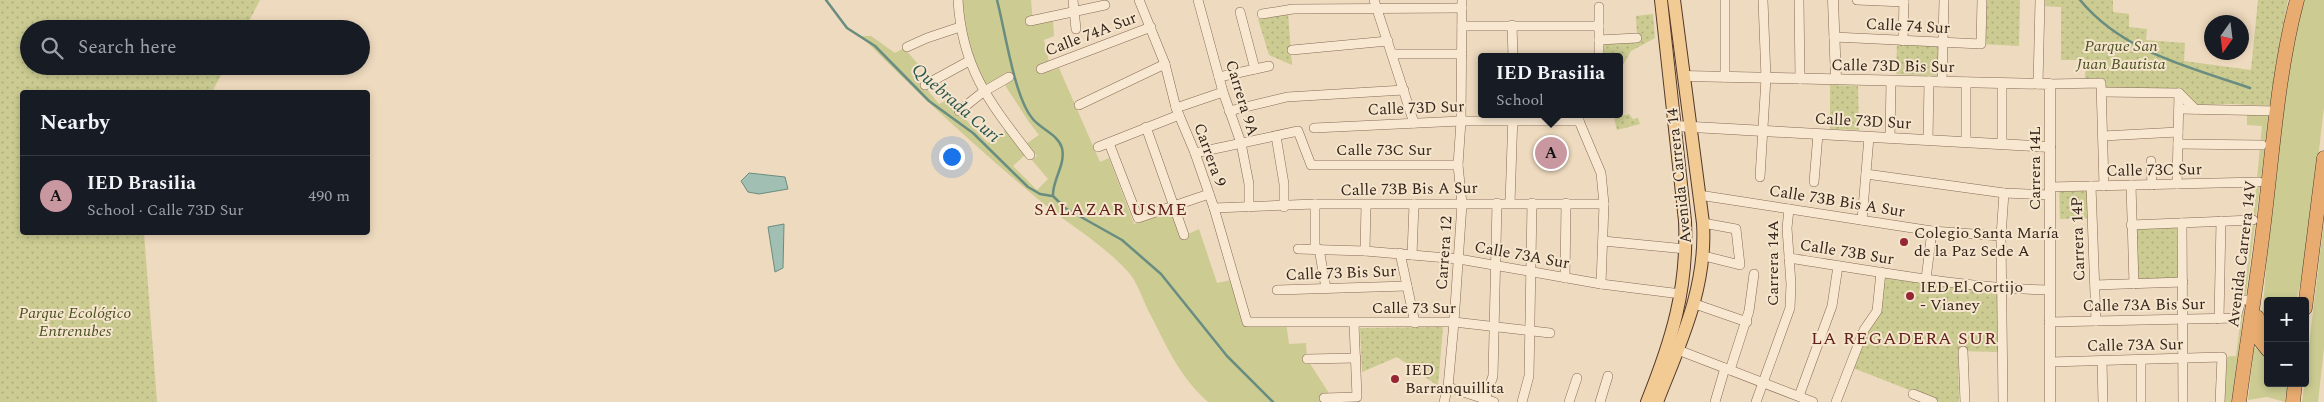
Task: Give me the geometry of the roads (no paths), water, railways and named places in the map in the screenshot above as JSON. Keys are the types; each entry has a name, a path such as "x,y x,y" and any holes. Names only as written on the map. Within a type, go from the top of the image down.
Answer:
{"highway":[{"name":"Avenida Carrera 14V","path":"2240,402 2255,300 2278,111 2289,34 2297,0"},
{"path":"2307,297 2324,158"},
{"path":"2257,282 2258,330 2260,340 2264,345"},
{"path":"2292,402 2294,387"}],"main road":[{"name":"Avenida Carrera 14","path":"1647,402 1669,346 1681,294 1686,248 1661,0"},
{"name":"Avenida Carrera 14","path":"1657,402 1694,304 1704,256 1703,223 1674,0"}],"street":[{"path":"958,0 960,28 969,62 983,92 1030,155"},
{"path":"1074,0 1076,29"},
{"name":"Carrera 9","path":"1139,0 1165,64 1178,112 1195,153 1214,208 1247,322"},
{"name":"Carrera 9A","path":"1198,0 1223,92 1241,143 1248,184 1249,207"},
{"path":"1725,0 1725,77"},
{"path":"1760,177 1766,78 1763,0"},
{"path":"1799,0 1800,79"},
{"path":"1833,0 1836,80"},
{"path":"1857,0 1904,1 1903,40"},
{"path":"1942,82 1944,0"},
{"name":"Calle 74 Sur","path":"1834,37 1981,44 1982,0"},
{"path":"2038,84 2040,1"},
{"path":"1262,14 1293,9 1376,4 1462,4"},
{"path":"1376,4 1414,123"},
{"name":"Carrera 12","path":"1444,402 1448,387 1454,322 1462,204 1458,166 1461,121 1462,4"},
{"path":"1030,20 1106,5"},
{"path":"1599,7 1599,53"},
{"path":"1240,12 1255,69"},
{"path":"1512,25 1513,53"},
{"path":"1462,26 1599,26"},
{"name":"Calle 74A Sur","path":"1041,69 1151,27"},
{"path":"907,47 927,38 960,28"},
{"path":"1599,40 1637,38"},
{"path":"1292,50 1388,41"},
{"path":"1392,54 1462,54"},
{"path":"925,84 969,62"},
{"path":"1079,105 1165,64"},
{"path":"1219,77 1269,66"},
{"name":"Calle 73D Bis Sur","path":"1684,76 2050,84 2179,93"},
{"path":"959,111 983,92 1009,77"},
{"path":"1890,138 1891,80"},
{"path":"1928,140 1929,81"},
{"path":"1966,82 1966,142"},
{"path":"2002,83 2002,144"},
{"name":"Carrera 14L","path":"2050,84 2050,402"},
{"name":"Carrera 14P","path":"2102,88 2104,186"},
{"path":"1229,111 1286,96 1404,90"},
{"path":"1098,147 1223,92"},
{"path":"2179,93 2195,109"},
{"path":"2177,184 2179,93"},
{"path":"2178,109 2278,111"},
{"path":"1510,203 1513,118"},
{"name":"Calle 73D Sur","path":"1314,128 1513,118"},
{"path":"1579,118 1601,173 1604,204 1601,284"},
{"name":"Calle 73D Sur","path":"1675,126 2050,147"},
{"path":"1146,127 1184,234"},
{"name":"Calle 73C Sur","path":"1276,136 1298,131 1311,165 1458,166"},
{"path":"2103,136 2178,132"},
{"path":"1814,182 1818,134"},
{"path":"1195,153 1276,136 1284,184 1284,206"},
{"path":"1862,220 1870,136"},
{"path":"1109,143 1138,218 1208,194"},
{"path":"2178,144 2262,145"},
{"path":"2152,161 2152,185"},
{"name":"Calle 73C Sur","path":"1866,174 2004,193 2050,191 2091,186 2258,182"},
{"path":"2131,185 2134,284"},
{"name":"Carrera 14P","path":"2091,186 2096,321"},
{"path":"2003,402 2001,236 2004,193"},
{"name":"Calle 73B Bis A Sur","path":"1699,195 1932,231 2001,236"},
{"path":"1448,387 1488,401 1493,376 1497,203"},
{"path":"1522,402 1530,376 1532,203"},
{"path":"1316,204 1317,249 1326,288"},
{"name":"Calle 73B Bis A Sur","path":"1214,208 1316,204 1604,204"},
{"path":"1412,254 1414,204"},
{"path":"1565,278 1566,204"},
{"path":"1366,205 1366,251"},
{"name":"Carrera 14A","path":"1756,402 1761,382 1790,308 1791,291 1787,228 1789,209"},
{"path":"2131,225 2253,220"},
{"path":"2219,319 2221,221"},
{"path":"1703,223 1736,229 1740,265 1704,256"},
{"path":"2182,223 2183,402"},
{"path":"1926,279 1932,231"},
{"path":"1603,241 1686,248"},
{"name":"Calle 73A Sur","path":"1298,249 1366,251 1458,259 1601,284 1681,294"},
{"path":"1400,254 1415,323"},
{"name":"Calle 73B Sur","path":"1789,258 2001,289 2050,290"},
{"path":"1799,396 1832,306 1838,266"},
{"path":"1836,402 1864,330 1877,311 1881,272"},
{"path":"1715,402 1747,322 1752,299 1754,274"},
{"path":"2095,285 2182,282"},
{"name":"Calle 73 Bis Sur","path":"1277,290 1407,286"},
{"name":"Calle 73A Bis Sur","path":"2050,322 2236,318 2241,300 2255,300"},
{"path":"1694,304 1747,322"},
{"name":"Calle 73 Sur","path":"1247,322 1454,322 1550,333"},
{"path":"1324,398 1358,397 1354,323"},
{"path":"1678,350 1814,402"},
{"path":"1963,351 1965,402"},
{"path":"1307,359 1356,358"},
{"name":"Calle 73A Sur","path":"2050,362 2222,358 2220,402"},
{"path":"2140,360 2141,402"},
{"path":"2102,361 2103,402"},
{"path":"1600,402 1608,376"},
{"path":"1569,402 1577,378"},
{"path":"1913,394 1933,402"}],"waterway":[{"name":"Quebrada Curí","path":"826,0 847,28 875,46 929,101 973,133 1028,187 1040,194 1052,196"},
{"path":"997,0 1015,79 1026,108 1035,122 1053,135 1062,148 1061,166 1053,190 1053,196 1065,208 1122,240 1161,274 1227,356 1273,402"},
{"path":"2080,0 2097,18 2116,33 2158,56 2250,88"}],"place":[{"name":"IED Brasilia","path":"1551,153"},
{"name":"Colegio Santa María de la Paz Sede A","path":"1904,242"},
{"name":"IED El Cortijo - Vianey","path":"1910,296"},
{"name":"IED Barranquillita","path":"1395,379"}],"district":[{"name":"SALAZAR USME","path":"1111,209"},
{"name":"LA REGADERA SUR","path":"1904,338"}],"park label":[{"name":"Parque San Juan Bautista","path":"2121,55"},
{"name":"Parque Ecológico Entrenubes","path":"75,322"}]}
